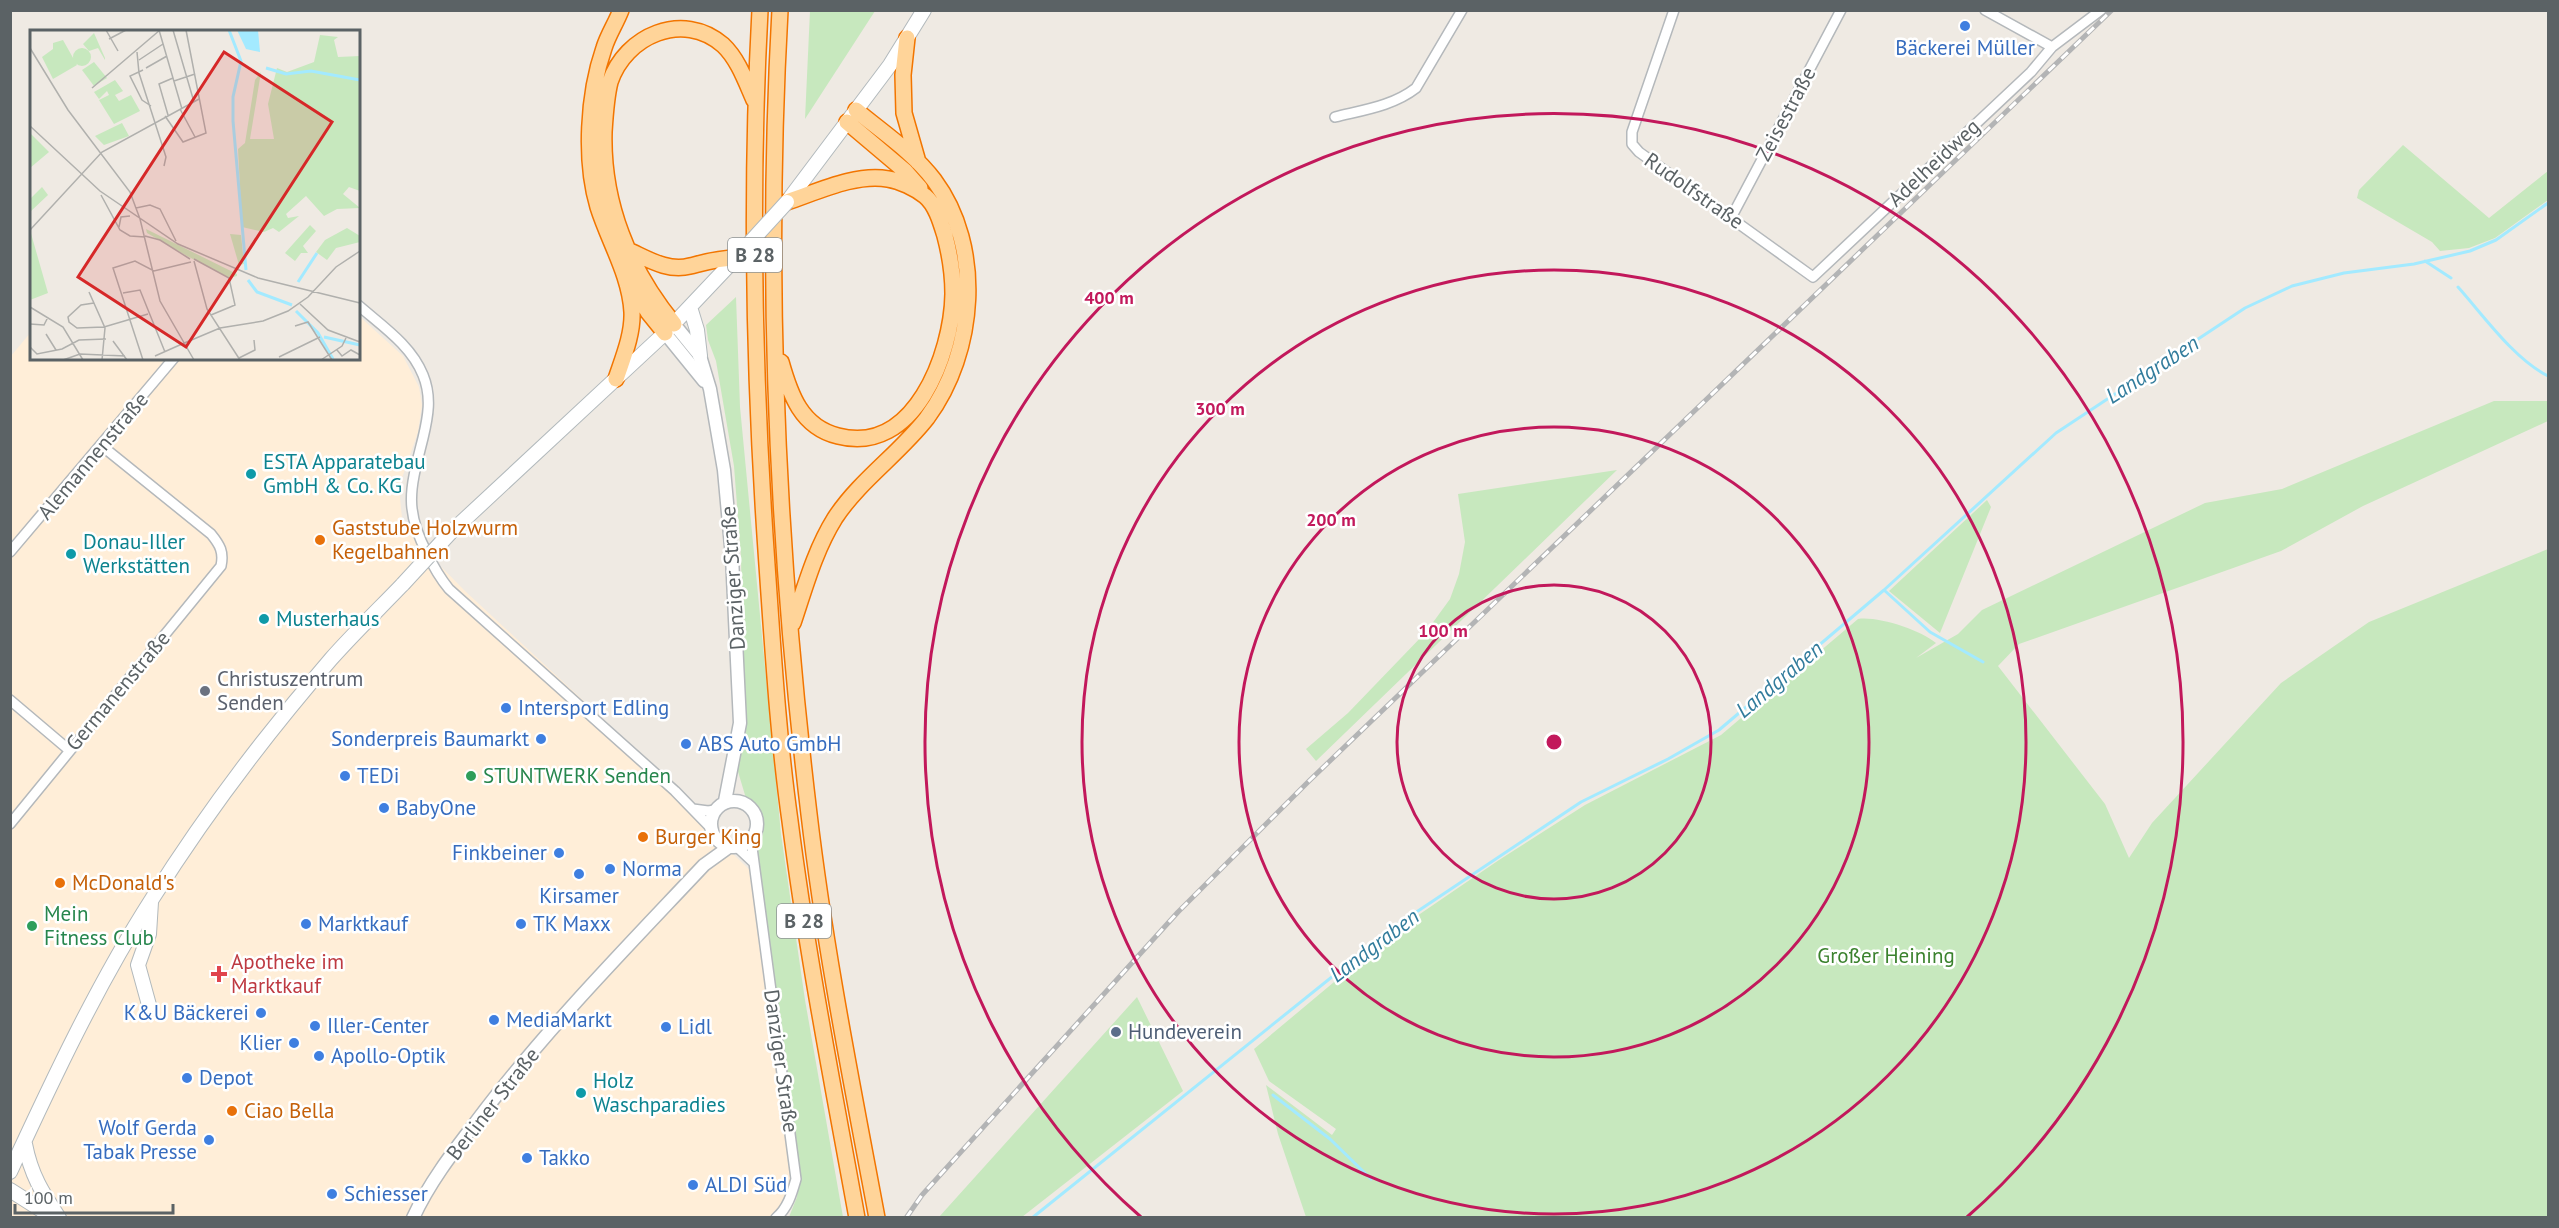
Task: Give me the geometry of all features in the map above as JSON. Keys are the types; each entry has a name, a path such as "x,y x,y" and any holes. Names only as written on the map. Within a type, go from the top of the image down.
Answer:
{"highway":[{"path":"616,379 630,332 632,313 621,265 598,206 589,135 604,48 621,10"},
{"name":"B 28","path":"760,10 756,103 755,338 763,514 774,656 789,818 819,1012 857,1218"},
{"name":"B 28","path":"780,10 774,153 774,336 790,631 809,816 819,885 877,1217"},
{"path":"669,328 658,303 636,269 612,208 605,179 604,115 610,83 617,66 629,50 661,30 671,28 702,33 723,45 756,103"},
{"path":"907,38 903,75 904,112 918,162"},
{"path":"774,336 791,396 807,419 832,435 848,439 873,437 898,424 911,412 933,378 947,339 953,294 948,247 935,210 905,171 852,116"},
{"path":"790,631 821,542 837,516 860,486 926,418 953,370 963,339 967,307 967,278 960,229 948,201 918,162 852,116"},
{"path":"787,202 873,178 889,179 906,185 926,197"},
{"path":"628,250 671,267 690,266 720,258 736,258"},
{"path":"621,265 648,312 669,328"}],"main road":[{"path":"10,1172 70,1047 115,961 152,899 231,783 332,659 450,533 669,328 787,202 852,116 924,10"},
{"path":"690,307 697,330 700,356"},
{"path":"149,1005 138,965 149,934 152,899"},
{"path":"25,1144 29,1167 36,1182 60,1218"},
{"path":"10,1190 54,1218"}],"street":[{"path":"1335,117 1387,104 1416,88 1462,10"},
{"name":"Rudolfstraße","path":"1674,10 1632,132 1632,144 1639,152 1813,277"},
{"name":"Zeisestraße","path":"1731,218 1841,10"},
{"path":"1985,10 2052,47"},
{"path":"2001,19 2009,10"},
{"name":"Adelheidweg","path":"1813,277 2037,66 2052,47 2101,10"},
{"path":"360,307 403,344 414,358 428,388 427,423 412,483 411,516 416,532 444,583 579,708 693,809 712,832 754,863"},
{"name":"Danziger Straße","path":"669,328 700,356 710,389 724,470 732,557 740,723 725,801"},
{"name":"Danziger Straße","path":"669,328 710,389"},
{"name":"Alemannenstraße","path":"10,552 102,446 172,360"},
{"name":"Germanenstraße","path":"10,824 210,580 220,566 223,557 221,547 211,534 102,446"},
{"path":"10,700 69,750"},
{"name":"Danziger Straße","path":"733,766 736,786 743,802 754,812 757,819 757,826 751,840 796,1179 782,1213 776,1218"},
{"path":"693,809 708,811 715,810 725,801 743,802"},
{"path":"712,832 715,810"},
{"name":"Berliner Straße","path":"704,865 712,832"},
{"path":"733,847 751,840"},
{"name":"Berliner Straße","path":"413,1218 420,1202 457,1147 514,1073 566,1013 704,865 733,847"}],"shaded area":[{"path":"360,317 403,356 419,387 422,405 418,432 401,481 403,528 465,591 711,819 715,837 755,875 796,1179 779,1218 11,1218 11,356 30,333 30,360 171,360 176,364 179,360 360,360"}],"green space":[{"path":"810,11 875,11 805,119"},
{"path":"2403,145 2489,218 2548,171 2548,200 2495,238 2469,248 2440,251 2432,242 2357,198 2359,190"},
{"path":"736,297 740,407 781,834 805,1000 843,1217 789,1217 797,1197 799,1178 756,859 757,844 763,825 760,816 748,805 736,765 744,730 741,557 734,466 716,361 708,340 706,325"},
{"name":"Großer Heining","path":"2494,401 2548,401 2548,421 2363,506 2281,551 2019,644 1998,666 2105,804 2129,858 2152,823 2281,683 2369,622 2548,549 2548,1217 1306,1217 1278,1134 1266,1085 1332,1135 1336,1129 1269,1081 1254,1049 1395,931 1585,805 1721,735 1858,619 1898,625 1920,633 1936,643 1916,658 1958,634 1982,610 2205,503 2282,489"},
{"path":"1617,470 1316,761 1306,749 1348,713 1426,632 1450,599 1459,574 1465,542 1458,494"},
{"path":"1987,500 1991,507 1940,633 1889,591"},
{"path":"1137,997 1183,1091 1022,1217 939,1217"}],"waterway":[{"name":"Landgraben","path":"1032,1218 1394,927 1581,802 1668,759 1719,730 1884,590 2056,433 2245,308 2292,286 2344,273 2414,264 2470,251 2496,240 2548,203"},
{"path":"2425,261 2451,278"},
{"path":"2458,287 2511,348 2548,376"},
{"path":"1884,590 1930,632 1983,662"},
{"path":"1273,1095 1330,1139 1371,1179"}],"railway":[{"path":"906,1218 922,1195 1178,912 1309,781 2112,10"}],"place":[{"name":"Bäckerei Müller","path":"1965,26"},
{"name":"ESTA Apparatebau GmbH & Co. KG","path":"251,474"},
{"name":"Gaststube Holzwurm Kegelbahnen","path":"320,540"},
{"name":"Donau-Iller Werkstätten","path":"71,554"},
{"name":"Musterhaus","path":"264,619"},
{"name":"Christuszentrum Senden","path":"205,691"},
{"name":"Intersport Edling","path":"506,708"},
{"name":"Sonderpreis Baumarkt","path":"541,739"},
{"name":"ABS Auto GmbH","path":"686,744"},
{"name":"TEDi","path":"345,776"},
{"name":"STUNTWERK Senden","path":"471,776"},
{"name":"BabyOne","path":"384,808"},
{"name":"Burger King","path":"643,837"},
{"name":"Finkbeiner","path":"559,853"},
{"name":"Norma","path":"610,869"},
{"name":"Kirsamer","path":"579,874"},
{"name":"McDonald's","path":"60,883"},
{"name":"Marktkauf","path":"306,924"},
{"name":"TK Maxx","path":"521,924"},
{"name":"Mein Fitness Club","path":"32,926"},
{"name":"Apotheke im Marktkauf","path":"219,974"},
{"name":"K&U Bäckerei","path":"261,1013"},
{"name":"MediaMarkt","path":"494,1020"},
{"name":"Iller-Center","path":"315,1026"},
{"name":"Lidl","path":"666,1027"},
{"name":"Hundeverein","path":"1116,1032"},
{"name":"Klier","path":"294,1043"},
{"name":"Apollo-Optik","path":"319,1056"},
{"name":"Depot","path":"187,1078"},
{"name":"Holz Waschparadies","path":"581,1093"},
{"name":"Ciao Bella","path":"232,1111"},
{"name":"Wolf Gerda Tabak Presse","path":"209,1140"},
{"name":"Takko","path":"527,1158"},
{"name":"ALDI Süd","path":"693,1185"},
{"name":"Schiesser","path":"332,1194"}]}
